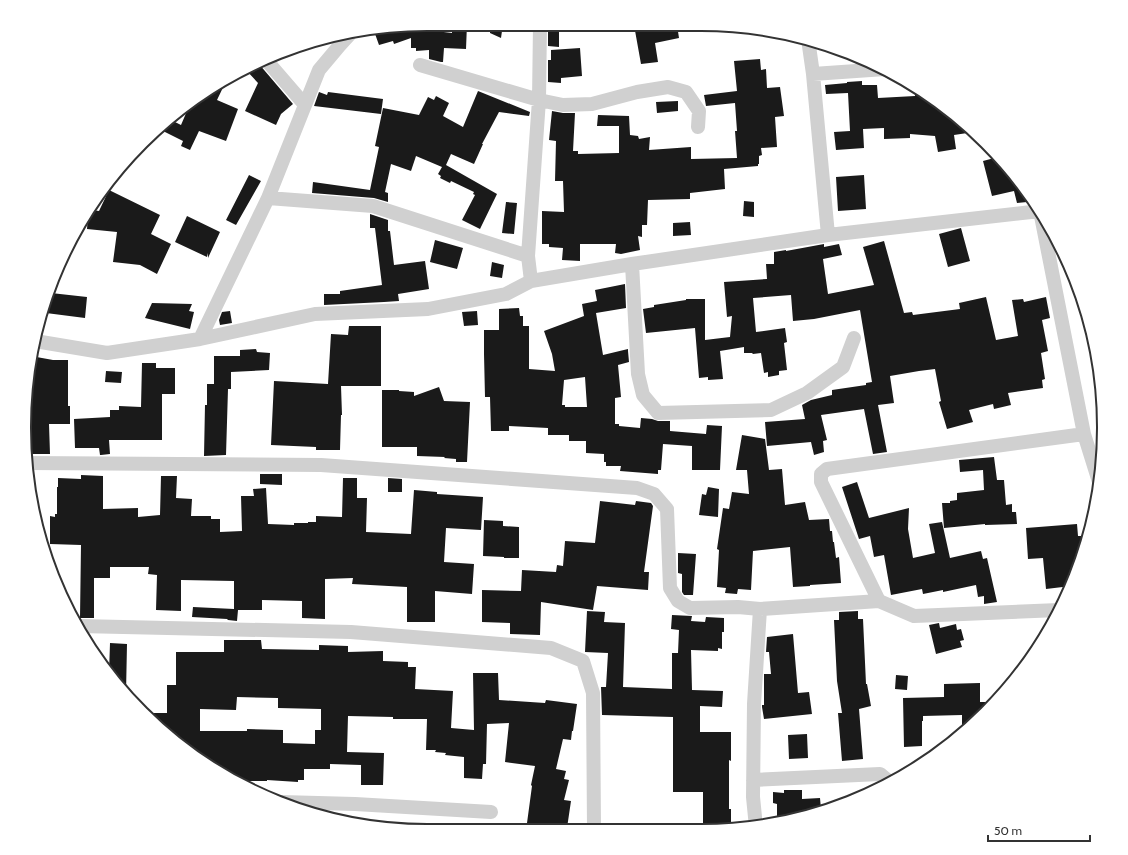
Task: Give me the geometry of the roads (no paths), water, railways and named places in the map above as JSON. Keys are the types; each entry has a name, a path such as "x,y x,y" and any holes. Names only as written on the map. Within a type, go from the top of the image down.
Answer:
{"street":[{"path":"531,281 528,256 539,100 540,31"},
{"path":"200,339 268,198 319,70 344,40"},
{"path":"809,47 828,235"},
{"path":"270,64 305,105"},
{"path":"420,65 539,100 563,105 592,104 637,92 668,86 686,92 700,111 698,127"},
{"path":"813,74 872,70"},
{"path":"268,198 373,206 528,256"},
{"path":"41,342 107,353 200,339 315,314 428,309 506,294 531,281 632,264 828,235 1033,212"},
{"path":"1043,228 1084,434 1095,469"},
{"path":"632,264 638,374 643,395 658,413 771,410 807,393 843,367 854,338"},
{"path":"879,601 821,482 821,474 827,470 1084,434"},
{"path":"33,463 321,465 637,488 654,494 667,509 670,588 678,601 690,608 760,609 879,601 914,616 1052,610"},
{"path":"755,820 753,797 754,704 760,609"},
{"path":"84,626 351,632 551,648 583,662 594,693 594,824"},
{"path":"753,780 880,774 885,778"},
{"path":"299,802 355,804 491,812"}]}
